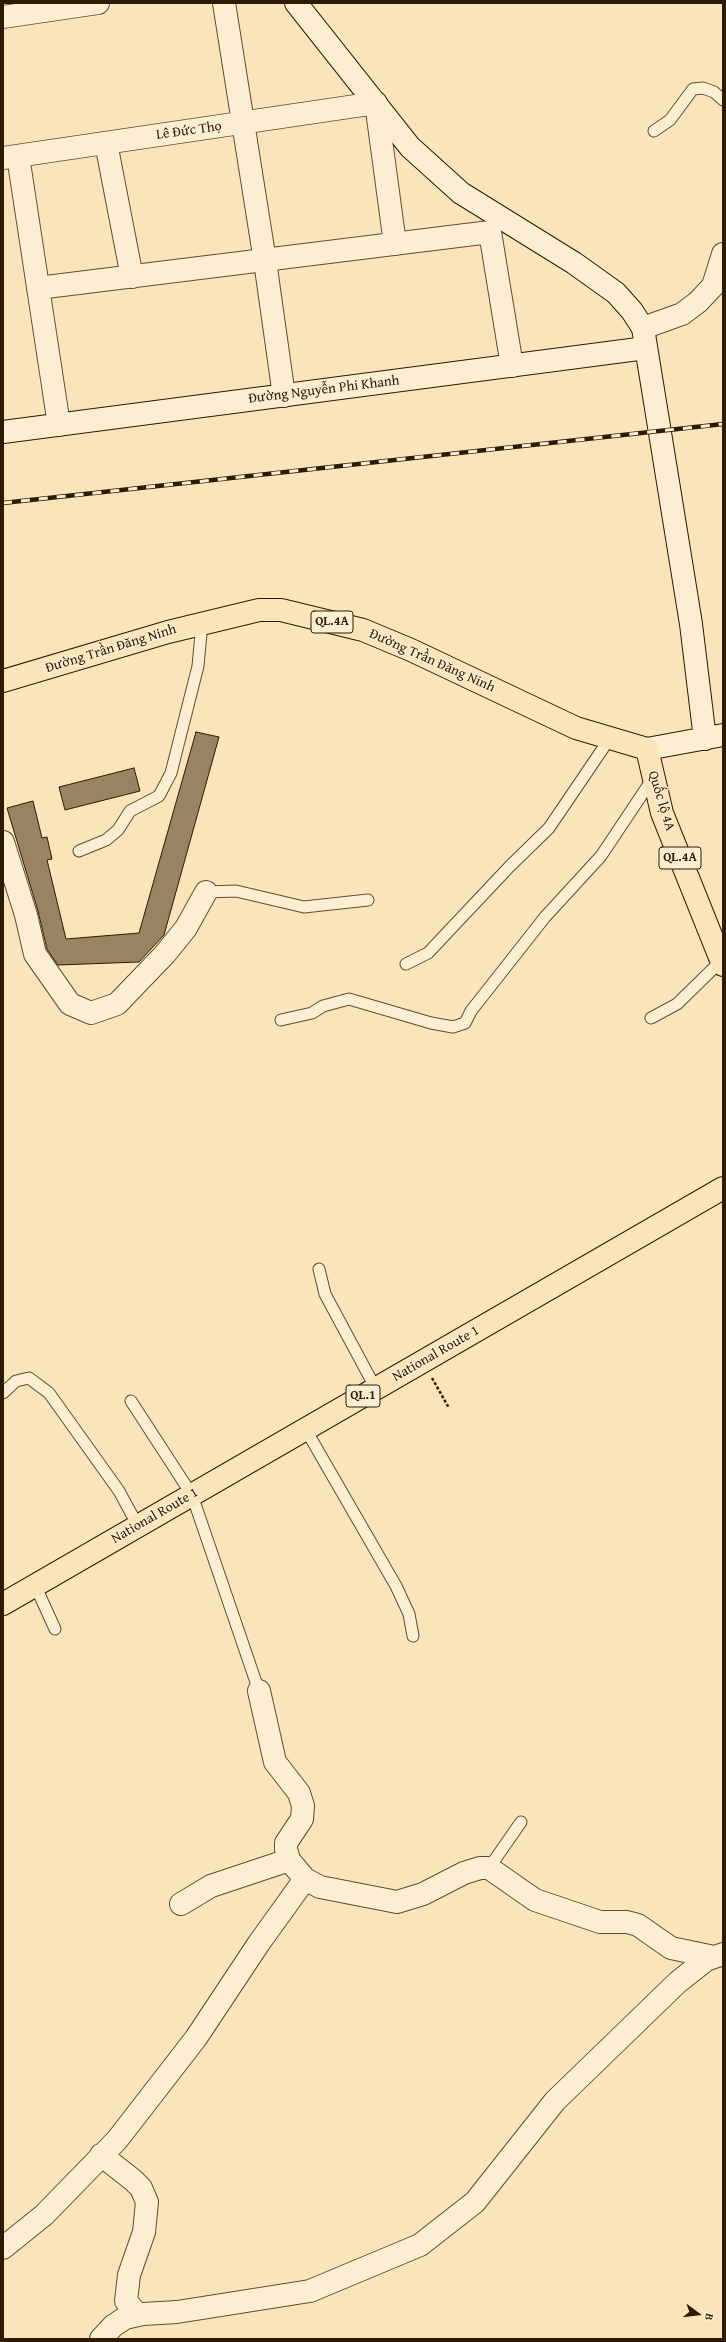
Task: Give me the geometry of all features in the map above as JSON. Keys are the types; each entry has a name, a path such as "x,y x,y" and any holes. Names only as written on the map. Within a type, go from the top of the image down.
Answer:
{"main road":[{"name":"Đường Trần Đăng Ninh","path":"3,681 202,623 259,610 281,610 363,630 411,650 576,728 647,749"},
{"name":"Quốc lộ 4A","path":"647,749 662,813 722,963"},
{"name":"National Route 1","path":"3,1604 723,1188"}],"street":[{"path":"3,17 98,3"},
{"path":"224,3 265,261 284,396"},
{"path":"296,3 410,147 461,193 574,264 616,293 632,310 644,338 691,624 714,737 647,749"},
{"path":"376,103 394,244"},
{"name":"Lê Đức Thọ","path":"11,157 376,103"},
{"path":"106,143 132,277"},
{"path":"11,157 38,288 59,425"},
{"path":"38,288 490,232 512,366"},
{"name":"Đường Nguyễn Phi Khanh","path":"3,432 512,366 644,338 698,302 713,286 723,254"},
{"path":"3,842 26,915 35,954 70,1004 91,1013 117,1004 165,954 186,928 206,892"},
{"path":"259,1691 274,1762 299,1793 304,1806 302,1819 286,1843 289,1860 305,1879 320,1887 397,1902 423,1894 464,1873 480,1868 489,1868 535,1900 600,1922 627,1922 638,1925 671,1948 718,1955"},
{"path":"181,1904 211,1886 289,1860"},
{"path":"3,2248 44,2215 117,2140 196,2038 259,1943 305,1879"},
{"path":"101,2339 113,2326 125,2318 138,2315 178,2312 310,2291 420,2245 475,2202 560,2096 678,1982 706,1960 718,1955"},
{"path":"101,2155 141,2188 147,2202 144,2232 129,2275 126,2301 138,2315"}],"lane":[{"path":"654,131 670,120 693,89 703,88 714,92 723,100"},
{"path":"79,851 106,840 118,830 130,811 159,796 172,773 198,666 202,623"},
{"path":"406,964 428,953 510,866 549,828 610,738"},
{"path":"281,1020 306,1015 323,1006 349,999 431,1023 453,1027 465,1023 471,1011 545,917 600,856 654,778"},
{"path":"206,892 236,891 304,907 368,900"},
{"path":"651,1018 677,1004 722,963"},
{"path":"319,1269 326,1294 376,1389"},
{"path":"3,1393 16,1381 29,1378 49,1393 119,1491 138,1526"},
{"path":"131,1401 192,1495 259,1691"},
{"path":"306,1430 396,1586 409,1614 413,1636"},
{"path":"35,1586 55,1629"},
{"path":"489,1868 521,1822"}],"path":[{"path":"423,1362 448,1408"}],"building":[{"path":"196,732 219,737 164,935 139,962 58,965 47,949 38,911 7,808 33,801 42,838 47,837 52,859 47,860 66,939 139,933"},
{"path":"134,768 140,791 65,810 59,787"}],"railway":[{"path":"3,503 723,424"}]}
